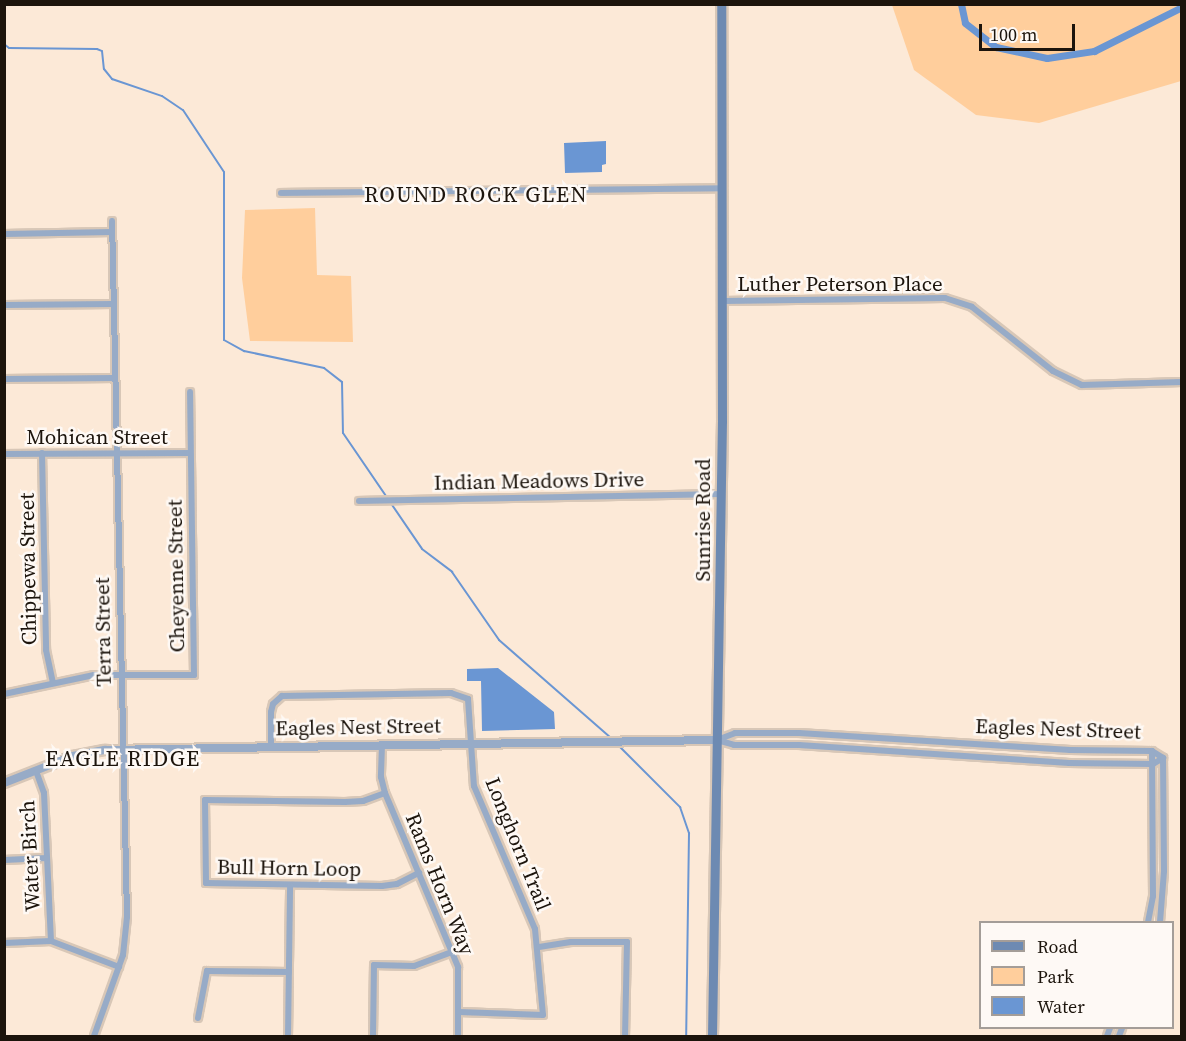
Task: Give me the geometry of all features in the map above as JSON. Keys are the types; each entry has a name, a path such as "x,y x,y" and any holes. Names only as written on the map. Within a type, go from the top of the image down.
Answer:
{"main road":[{"name":"Sunrise Road","path":"712,1036 723,301 722,4"}],"street":[{"path":"281,193 723,188"},
{"name":"Terra Street","path":"94,1036 120,967 127,916 124,749 120,676 112,221"},
{"path":"4,234 112,232"},
{"name":"Luther Peterson Place","path":"723,301 945,298 972,307 1053,371 1082,385 1182,382"},
{"path":"4,305 114,304"},
{"path":"4,379 115,378"},
{"name":"Cheyenne Street","path":"4,694 94,675 194,675 190,392"},
{"name":"Chippewa Street","path":"42,453 46,650 53,682"},
{"name":"Mohican Street","path":"4,454 190,453"},
{"name":"Indian Meadows Drive","path":"359,501 720,494"},
{"name":"Longhorn Trail","path":"271,746 271,712 273,704 282,696 456,693 468,699 471,774 478,797 535,929 539,947 543,1015 459,1012"},
{"name":"Eagles Nest Street","path":"4,783 83,753 124,749 717,740 734,745 799,745 1069,763 1153,764 1163,758 1152,751 1070,750 792,732 735,733 717,740"},
{"name":"Rams Horn Way","path":"382,745 381,777 385,793 458,967 458,1036"},
{"path":"1148,921 1153,896 1152,751"},
{"path":"1160,921 1164,871 1163,758"},
{"name":"Water Birch","path":"36,771 44,793 51,941"},
{"name":"Bull Horn Loop","path":"385,793 345,802 205,800 206,884 382,886 396,884 419,873"},
{"path":"4,860 47,858"},
{"path":"288,1036 290,886"},
{"path":"4,943 51,941 120,967"},
{"path":"539,947 571,942 627,942 625,1036"},
{"path":"373,1036 374,965 414,966 452,952"},
{"path":"198,1018 207,970 289,972"}],"green space":[{"path":"892,5 1181,5 1181,81 1039,123 976,115 914,70"},
{"path":"315,208 317,275 351,276 353,342 250,341 242,278 245,210"}],"water":[{"path":"606,141 606,164 602,165 602,172 565,173 564,143"},
{"path":"498,668 554,712 555,729 482,731 481,681 467,681 467,669"}],"waterway":[{"path":"961,4 965,23 996,47 1047,58 1094,51 1182,7"},
{"path":"4,44 9,48 97,49 102,51 104,69 112,79 162,96 183,110 224,172 224,340 244,351 324,368 342,382 343,433 422,549 452,572 499,640 612,739"},
{"path":"616,743 680,807 689,833 686,1036"}],"district":[{"name":"ROUND ROCK GLEN","path":"476,195"},
{"name":"EAGLE RIDGE","path":"123,759"}]}
